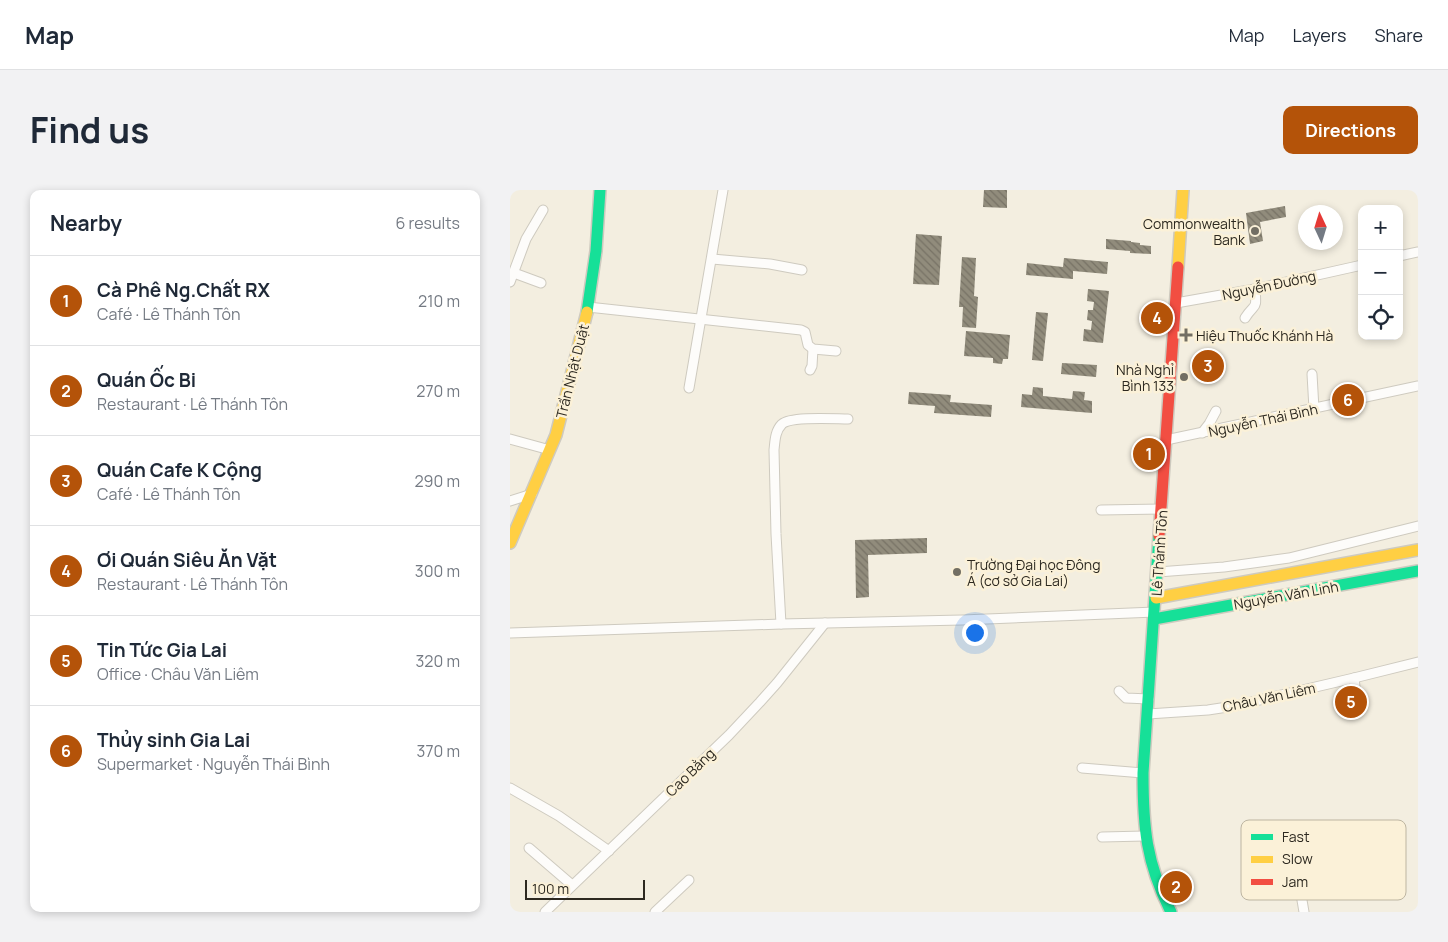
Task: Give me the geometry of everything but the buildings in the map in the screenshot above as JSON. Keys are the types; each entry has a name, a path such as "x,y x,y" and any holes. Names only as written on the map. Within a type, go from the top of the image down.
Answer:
{"street":[{"name":"Trần Nhật Duật","path":"510,543 556,435 581,338 588,307 596,251 600,190"},
{"path":"689,388 723,190"},
{"name":"Lê Thánh Tôn","path":"1171,912 1152,872 1145,836 1143,772 1183,190"},
{"path":"510,282 526,239 543,210"},
{"path":"1403,255 1418,252"},
{"path":"712,259 777,265 802,270"},
{"name":"Nguyễn Đường","path":"1176,303 1255,289 1358,266"},
{"path":"514,273 541,283"},
{"path":"1245,318 1248,312 1255,308 1255,289"},
{"path":"588,307 803,331 805,332 808,345 813,349 836,351"},
{"path":"810,370 813,349"},
{"path":"1312,374 1314,409"},
{"name":"Nguyễn Thái Bình","path":"1166,440 1418,386"},
{"path":"1202,433 1210,424 1216,411"},
{"path":"781,624 776,534 775,437 778,429 786,421 848,419"},
{"path":"510,439 550,450"},
{"path":"510,501 532,494"},
{"path":"1102,510 1162,510"},
{"path":"1158,572 1224,567 1289,558 1418,526"},
{"name":"Nguyễn Văn Linh","path":"1156,598 1418,550"},
{"name":"Nguyễn Văn Linh","path":"1154,615 1418,570"},
{"path":"510,634 781,624 1154,615"},
{"name":"Cao Bằng","path":"545,912 729,735 777,683 825,623"},
{"name":"Châu Văn Liêm","path":"1148,714 1208,710 1234,706 1418,662"},
{"path":"1354,678 1356,695"},
{"path":"1119,691 1126,698 1149,699"},
{"path":"1082,768 1143,772"},
{"path":"510,788 559,816 608,851"},
{"path":"1102,838 1145,836"},
{"path":"529,848 572,885"},
{"path":"655,912 689,880"}],"traffic: fast":[{"path":"587,312 596,251 600,190"},
{"path":"1159,536 1143,792 1145,828 1151,861 1171,912"},
{"path":"1154,619 1418,571"}],"traffic: slow":[{"path":"1178,267 1183,190"},
{"path":"510,543 556,435 587,312"},
{"path":"1156,598 1418,550"}],"traffic: jam":[{"path":"1159,536 1178,267"}],"place":[{"name":"Commonwealth Bank","path":"1255,231"},
{"name":"Ơi Quán Siêu Ăn Vặt","path":"1157,318"},
{"name":"Hiệu Thuốc Khánh Hà","path":"1186,335"},
{"name":"Quán Cafe K Cộng","path":"1208,366"},
{"name":"Nhà Nghỉ Bình 133","path":"1184,377"},
{"name":"Thủy sinh Gia Lai","path":"1348,400"},
{"name":"Cà Phê Ng.Chất RX","path":"1149,454"},
{"name":"Trường Đại học Đông Á (cơ sở Gia Lai)","path":"957,572"},
{"name":"Tin Tức Gia Lai","path":"1351,702"},
{"name":"Quán Ốc Bi","path":"1176,887"}]}
